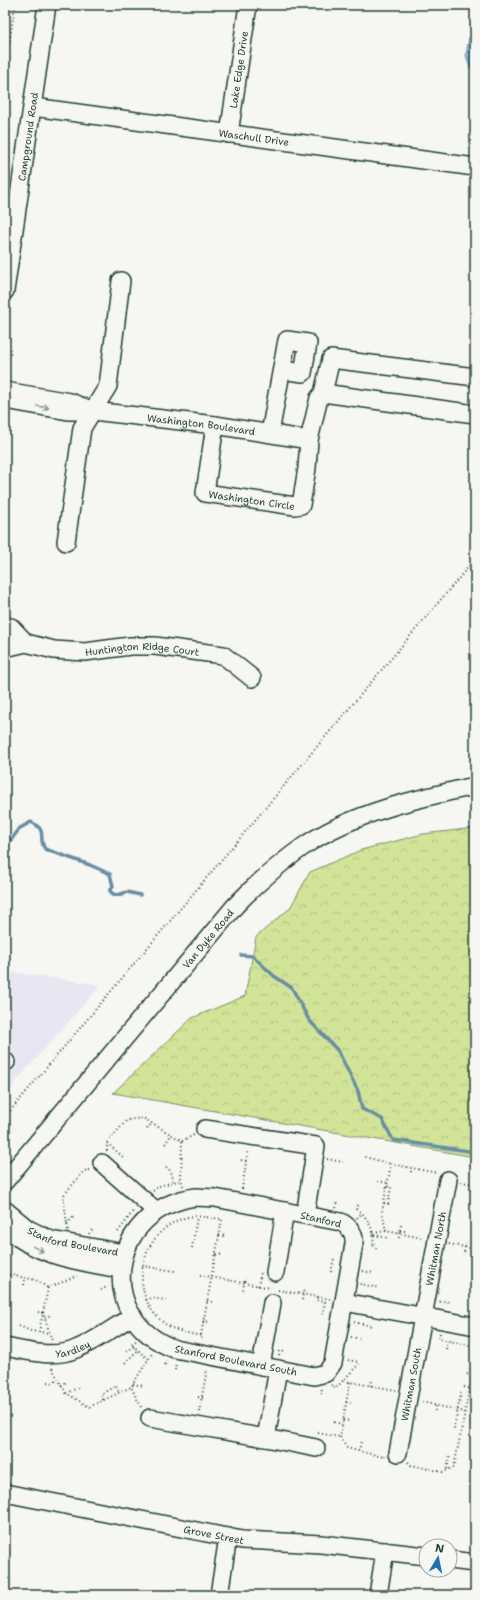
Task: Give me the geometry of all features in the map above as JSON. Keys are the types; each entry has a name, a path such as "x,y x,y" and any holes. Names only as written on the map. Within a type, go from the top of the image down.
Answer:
{"street":[{"name":"Campground Road","path":"5,291 12,188 33,107 47,5"},
{"name":"Lake Edge Drive","path":"229,134 248,5"},
{"name":"Waschull Drive","path":"33,107 475,167"},
{"path":"66,542 82,428 108,386 121,281"},
{"path":"309,440 318,398 323,393 331,359 475,377"},
{"path":"270,433 282,370"},
{"name":"Washington Boulevard","path":"5,391 70,402 93,411"},
{"path":"323,393 475,414"},
{"name":"Washington Boulevard","path":"5,400 68,411 93,411 215,425 309,440"},
{"name":"Washington Circle","path":"215,425 205,493 296,506 301,504 307,468 309,440"},
{"path":"5,626 11,627 26,643"},
{"name":"Huntington Ridge Court","path":"5,648 26,643 54,650 85,652 130,646 155,646 223,655 252,678"},
{"name":"Van Dyke Road","path":"5,1181 235,906 258,882 304,846 342,825 389,807 475,786"},
{"path":"205,1129 316,1146 305,1215"},
{"path":"100,1164 156,1211"},
{"name":"Whitman North","path":"423,1316 445,1177"},
{"name":"Stanford","path":"122,1261 139,1228 156,1211 173,1202 196,1197 215,1198 341,1222 352,1231 355,1237 354,1244 339,1301"},
{"name":"Stanford Boulevard","path":"5,1210 28,1229 51,1240 122,1261"},
{"path":"279,1279 285,1211"},
{"name":"Stanford Boulevard","path":"5,1228 20,1240 49,1255 122,1261"},
{"name":"Stanford Boulevard South","path":"122,1261 123,1292 133,1316 146,1331 168,1346 202,1355 275,1361 314,1376 326,1373 333,1363 339,1301"},
{"path":"266,1438 275,1361 278,1297"},
{"path":"339,1301 475,1326"},
{"name":"Yardley","path":"5,1347 41,1353 58,1353 75,1350 133,1316"},
{"name":"Whitman South","path":"398,1455 423,1316"},
{"path":"149,1413 266,1438 316,1440"},
{"name":"Grove Street","path":"5,1493 242,1540 321,1544 418,1555"},
{"path":"219,1595 228,1537"},
{"path":"378,1595 385,1551"},
{"path":"458,1561 475,1563"}],"path":[{"path":"5,72 15,5"},
{"path":"5,1117 475,559"},
{"path":"69,1233 63,1196 84,1171 100,1164 107,1143 127,1120 143,1118 182,1141 181,1180 184,1191"},
{"path":"146,1129 152,1123"},
{"path":"165,1144 171,1135"},
{"path":"107,1143 123,1157"},
{"path":"242,1192 249,1147"},
{"path":"365,1157 422,1170 445,1177"},
{"path":"322,1158 343,1162"},
{"path":"241,1160 246,1161"},
{"path":"386,1231 382,1212 391,1164"},
{"path":"166,1167 171,1171 173,1182"},
{"path":"411,1172 412,1168"},
{"path":"149,1195 159,1186 181,1180"},
{"path":"378,1181 388,1183"},
{"path":"384,1203 388,1204 390,1195 391,1187 387,1186"},
{"path":"386,1194 390,1195"},
{"path":"336,1209 337,1202"},
{"path":"357,1205 356,1209 369,1221 374,1234 373,1246 378,1250"},
{"path":"116,1236 135,1208"},
{"path":"353,1221 362,1213"},
{"path":"67,1224 75,1215"},
{"path":"192,1248 197,1217"},
{"path":"200,1335 183,1332 170,1326 153,1311 146,1300 142,1282 142,1266 146,1252 163,1230 180,1220 197,1217 222,1220 200,1335 202,1336 201,1343"},
{"path":"399,1238 401,1225"},
{"path":"116,1226 120,1229"},
{"path":"374,1234 386,1231 400,1232 430,1239"},
{"path":"400,1232 409,1233"},
{"path":"219,1234 226,1236"},
{"path":"374,1234 388,1238"},
{"path":"442,1243 475,1249"},
{"path":"464,1252 466,1244"},
{"path":"216,1254 223,1255"},
{"path":"331,1272 334,1259"},
{"path":"358,1288 363,1264"},
{"path":"142,1266 175,1271"},
{"path":"362,1271 374,1273"},
{"path":"48,1288 84,1273"},
{"path":"6,1281 6,1274 36,1280 48,1288"},
{"path":"200,1275 244,1283 278,1297 303,1294 339,1301"},
{"path":"24,1284 25,1278"},
{"path":"243,1290 245,1278"},
{"path":"278,1297 279,1279"},
{"path":"101,1290 111,1284"},
{"path":"359,1284 379,1288"},
{"path":"39,1332 48,1288"},
{"path":"302,1300 304,1288"},
{"path":"317,1297 316,1300 325,1302 322,1317"},
{"path":"146,1300 151,1298 166,1300"},
{"path":"207,1301 214,1302"},
{"path":"440,1306 441,1301 449,1302"},
{"path":"39,1303 44,1304"},
{"path":"38,1312 43,1312"},
{"path":"43,1312 55,1344"},
{"path":"45,1318 52,1315"},
{"path":"353,1318 352,1322 372,1326"},
{"path":"203,1321 210,1322"},
{"path":"19,1326 39,1332 50,1333"},
{"path":"441,1328 439,1339 475,1346"},
{"path":"348,1344 350,1336 362,1339"},
{"path":"140,1338 131,1344 148,1359"},
{"path":"446,1349 448,1341"},
{"path":"126,1351 134,1347"},
{"path":"53,1364 52,1369 66,1393 89,1407 119,1393 132,1385 156,1348"},
{"path":"125,1363 138,1350"},
{"path":"275,1361 280,1351 286,1352"},
{"path":"165,1365 166,1358"},
{"path":"328,1383 335,1389 359,1363 345,1359 344,1364"},
{"path":"350,1382 340,1437 346,1447 382,1457 398,1455 411,1466 424,1467 443,1472 454,1467 475,1361"},
{"path":"175,1370 176,1362"},
{"path":"198,1419 207,1368"},
{"path":"467,1374 472,1375"},
{"path":"48,1382 52,1383 58,1379"},
{"path":"372,1380 372,1387"},
{"path":"344,1381 401,1391"},
{"path":"61,1385 67,1382"},
{"path":"132,1385 144,1386"},
{"path":"132,1385 140,1407 149,1413"},
{"path":"103,1400 100,1394 116,1386 119,1393"},
{"path":"464,1387 470,1388"},
{"path":"66,1393 78,1388"},
{"path":"109,1390 112,1396"},
{"path":"454,1429 461,1393"},
{"path":"198,1397 205,1398"},
{"path":"346,1402 353,1403"},
{"path":"418,1402 436,1404 465,1412"},
{"path":"434,1411 436,1404"},
{"path":"343,1420 350,1421"},
{"path":"334,1422 342,1424"},
{"path":"455,1436 460,1437"},
{"path":"316,1440 340,1437"},
{"path":"359,1451 361,1442"},
{"path":"475,1448 472,1467 475,1473"},
{"path":"369,1454 370,1449"},
{"path":"453,1449 458,1450"},
{"path":"447,1470 450,1455"}],"shaded area":[{"path":"5,971 101,985 5,1094"}],"green space":[{"path":"475,828 475,1157 113,1093 192,1018 245,996 256,937 290,908 310,872 361,850 423,834"}],"water":[{"path":"475,33 475,67 470,68 466,55 469,37"}],"waterway":[{"path":"5,838 11,840 20,828 31,822 40,828 45,849 90,865 110,874 113,886 110,891 113,894 118,895 127,892 140,895"},
{"path":"241,955 253,956 274,976 292,988 309,1020 338,1051 358,1091 362,1109 382,1119 393,1140 475,1152"}]}
